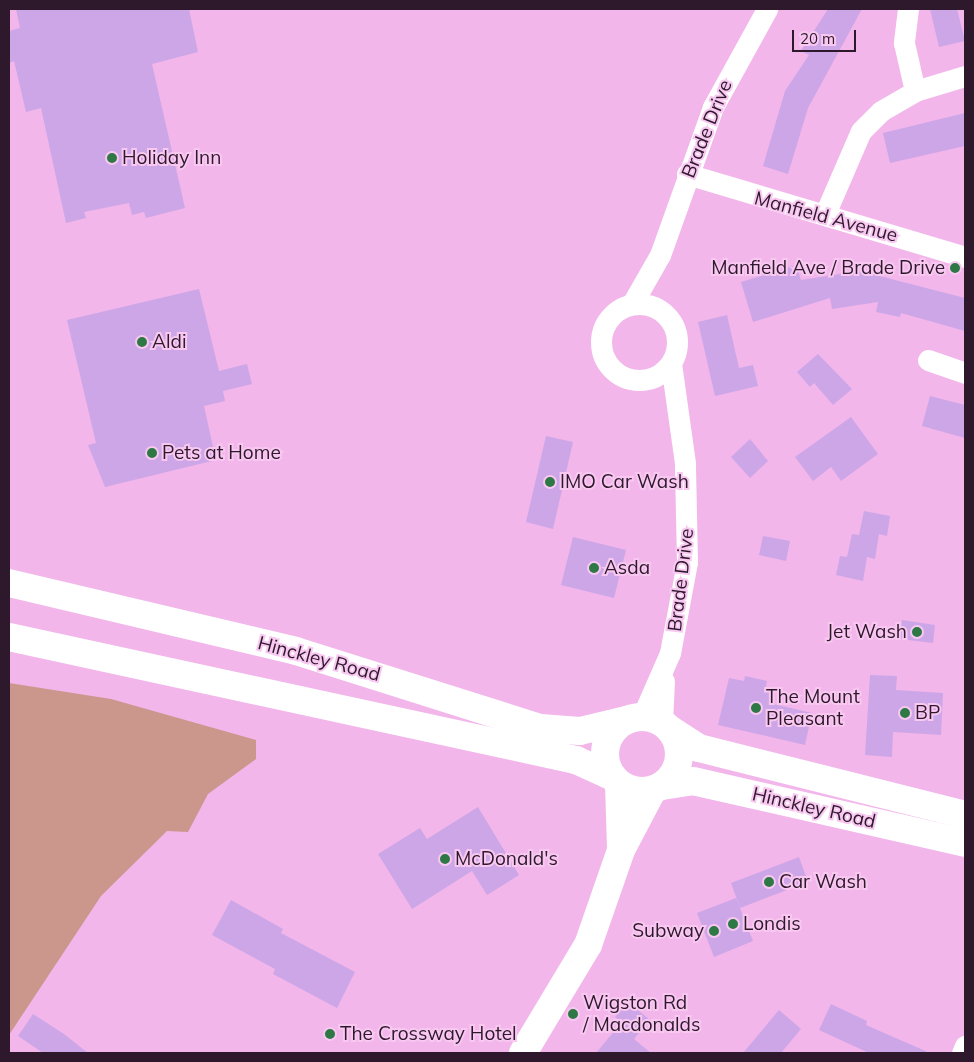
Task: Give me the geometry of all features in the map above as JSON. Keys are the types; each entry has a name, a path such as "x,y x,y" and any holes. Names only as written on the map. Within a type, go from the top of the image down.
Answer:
{"main road":[{"name":"Hinckley Road","path":"9,583 296,651 540,728 580,731 650,722 699,748 965,815"},
{"path":"9,637 576,760 635,791 657,789"},
{"path":"523,1053 588,945 621,850 657,789 675,774 680,757 650,722 613,731 605,750 616,780 621,850"},
{"name":"Hinckley Road","path":"657,789 693,781 965,843"}],"street":[{"name":"Brade Drive","path":"632,304 660,255 687,174 728,77 767,9"},
{"path":"908,9 904,43 915,91"},
{"path":"825,214 861,131 896,99 915,91 965,76"},
{"name":"Manfield Avenue","path":"687,174 758,199 825,214 965,257"},
{"name":"Brade Drive","path":"654,307 660,255"},
{"path":"632,304 654,307 675,328 676,352 671,364 652,378 635,380 619,374 601,347 610,317 632,304"},
{"path":"928,360 965,373"},
{"name":"Brade Drive","path":"650,722 664,669 687,562 688,499 671,364"},
{"name":"Brade Drive","path":"652,378 680,431"},
{"path":"962,1053 965,1046"}],"shaded area":[{"path":"9,683 111,699 256,740 256,759 208,794 188,832 167,831 101,896 9,1035"}],"building":[{"name":"Holiday Inn","path":"16,9 189,9 198,52 152,64 185,208 146,218 144,212 132,215 129,203 84,212 86,218 66,223 41,108 26,112 14,61 9,63 9,31 20,28"},
{"path":"828,9 862,9 808,108 788,174 763,166 785,91 809,55 801,51"},
{"path":"930,9 957,9 965,41 939,47"},
{"path":"965,113 965,146 890,163 883,133"},
{"path":"796,265 801,280 860,271 965,298 965,331 901,313 900,317 876,312 878,302 832,309 830,298 753,322 741,282"},
{"name":"Aldi","path":"199,289 219,371 247,364 252,384 223,391 225,401 204,406 216,460 105,487 88,445 96,443 67,320"},
{"path":"727,315 739,368 753,365 758,386 715,396 698,322"},
{"path":"818,354 852,389 833,405 814,383 810,387 797,372"},
{"path":"930,396 965,405 965,438 922,426"},
{"path":"851,417 878,454 841,481 831,467 813,481 795,457"},
{"name":"IMO Car Wash","path":"546,436 573,442 553,529 526,522"},
{"path":"750,439 768,461 750,478 731,457"},
{"path":"864,511 890,516 887,536 879,534 875,559 867,557 863,581 836,575 840,556 847,557 852,534 859,535"},
{"path":"763,536 790,541 786,561 759,555"},
{"name":"Asda","path":"573,537 626,550 614,598 561,585"},
{"name":"Jet Wash","path":"902,620 935,625 933,643 900,639"},
{"name":"BP","path":"870,675 897,676 896,690 943,693 941,735 893,732 892,757 865,755"},
{"name":"The Mount Pleasant","path":"745,676 767,681 766,687 772,688 769,703 812,713 805,745 718,725 729,678 744,681"},
{"name":"McDonald's","path":"478,807 519,875 487,895 472,871 412,909 378,854 420,828 427,839"},
{"name":"Car Wash","path":"799,857 808,882 740,908 731,883"},
{"path":"736,898 753,941 714,957 697,913"},
{"path":"231,900 283,929 281,933 355,972 337,1008 273,974 275,969 212,935"},
{"path":"627,1001 650,1020 634,1039 651,1053 596,1053 622,1022 615,1017"},
{"path":"831,1004 867,1021 866,1025 930,1053 869,1053 819,1030"},
{"path":"779,1010 801,1029 781,1053 743,1053"},
{"path":"33,1014 64,1034 88,1053 43,1053 18,1036"}],"place":[{"name":"Holiday Inn","path":"112,158"},
{"name":"Manfield Ave / Brade Drive","path":"955,268"},
{"name":"Aldi","path":"142,342"},
{"name":"Pets at Home","path":"152,453"},
{"name":"IMO Car Wash","path":"550,482"},
{"name":"Asda","path":"594,568"},
{"name":"Jet Wash","path":"917,632"},
{"name":"The Mount Pleasant","path":"756,708"},
{"name":"BP","path":"905,713"},
{"name":"McDonald's","path":"445,859"},
{"name":"Car Wash","path":"769,882"},
{"name":"Londis","path":"733,924"},
{"name":"Subway","path":"714,931"},
{"name":"Wigston Rd / Macdonalds","path":"573,1014"},
{"name":"The Crossway Hotel","path":"330,1034"}]}
